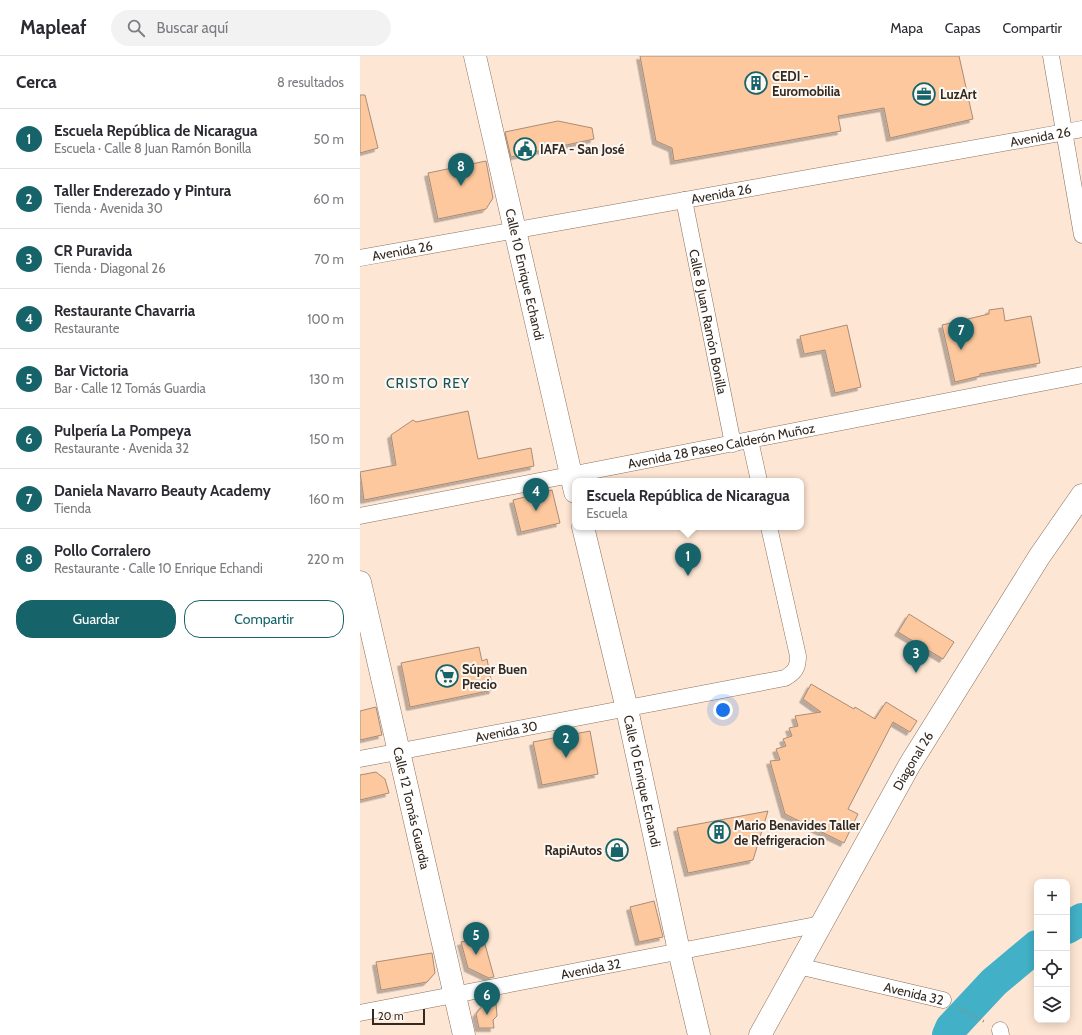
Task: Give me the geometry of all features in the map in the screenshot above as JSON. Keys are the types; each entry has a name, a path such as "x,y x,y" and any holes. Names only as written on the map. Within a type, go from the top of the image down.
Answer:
{"street":[{"name":"Calle 10 Enrique Echandi","path":"475,56 572,479"},
{"path":"1051,56 1082,235"},
{"name":"Avenida 26","path":"360,258 1082,129"},
{"name":"Calle 8 Juan Ramón Bonilla","path":"684,200 733,444"},
{"name":"Avenida 28 Paseo Calderón Muñoz","path":"594,478 750,440 1082,375"},
{"path":"750,440 758,478"},
{"name":"Avenida 28 Paseo Calderón Muñoz","path":"360,516 572,483"},
{"name":"Diagonal 26","path":"760,1035 910,764 1039,556 1082,495"},
{"name":"Calle 10 Enrique Echandi","path":"584,530 627,709 679,951 699,1035"},
{"name":"Avenida 30","path":"360,759 785,678 793,673 798,666 798,656 770,530"},
{"name":"Calle 12 Tomás Guardia","path":"360,582 464,1035"},
{"name":"Avenida 32","path":"360,1013 821,924"},
{"name":"Avenida 32","path":"798,966 943,1000"}],"path":[{"name":"Avenida 32","path":"943,1000 1001,1032"}],"building":[{"name":"CEDI - Euromobilia","path":"640,56 959,56 973,119 890,138 884,108 838,116 841,131 674,161 672,148 656,141"},
{"path":"360,95 365,95 378,148 360,153"},
{"name":"IAFA - San José","path":"558,121 592,128 594,139 511,157 505,132"},
{"path":"486,161 493,198 486,209 438,219 428,173"},
{"path":"1003,308 1005,321 1031,316 1040,363 980,374 980,376 955,382 942,325 989,314 989,310"},
{"path":"847,325 861,387 835,393 825,350 804,354 800,336"},
{"path":"468,411 478,459 531,448 534,466 364,500 360,472 396,465 391,435 413,420 416,422"},
{"path":"552,490 560,523 521,532 513,500"},
{"path":"909,614 954,642 943,659 898,632"},
{"name":"Súper Buen Precio","path":"479,647 482,661 487,659 493,690 410,707 401,663"},
{"path":"811,684 854,709 855,707 875,719 886,702 917,721 910,732 893,722 848,809 858,814 844,843 785,814 770,761 780,760 776,749 786,746 783,739 792,736 789,728 798,726 795,716 821,712 803,699"},
{"path":"376,707 382,735 360,740 360,711"},
{"path":"590,731 598,774 542,785 533,742"},
{"path":"376,772 385,779 389,793 360,800 360,775"},
{"path":"768,811 753,860 688,873 677,828"},
{"path":"654,901 663,937 639,942 630,907"},
{"path":"483,937 494,977 489,978 468,968 461,942"},
{"path":"432,953 435,973 427,982 381,990 376,962"},
{"path":"496,1003 497,1016 493,1020 494,1028 479,1028 476,1014 482,1006"}],"waterway":[{"path":"1070,926 1082,919"},
{"path":"948,1035 951,1028 994,982 1034,949"}],"place":[{"name":"CEDI - Euromobilia","path":"756,83"},
{"name":"LuzArt","path":"924,94"},
{"name":"IAFA - San José","path":"525,149"},
{"name":"Pollo Corralero","path":"461,186"},
{"name":"Daniela Navarro Beauty Academy","path":"961,350"},
{"name":"Restaurante Chavarria","path":"536,511"},
{"name":"Escuela República de Nicaragua","path":"688,576"},
{"name":"CR Puravida","path":"916,673"},
{"name":"Súper Buen Precio","path":"447,676"},
{"name":"Taller Enderezado y Pintura","path":"566,758"},
{"name":"Mario Benavides Taller de Refrigeracion","path":"719,832"},
{"name":"RapiAutos","path":"617,850"},
{"name":"Bar Victoria","path":"476,955"},
{"name":"Pulpería La Pompeya","path":"487,1015"}],"district":[{"name":"CRISTO REY","path":"428,383"}]}
